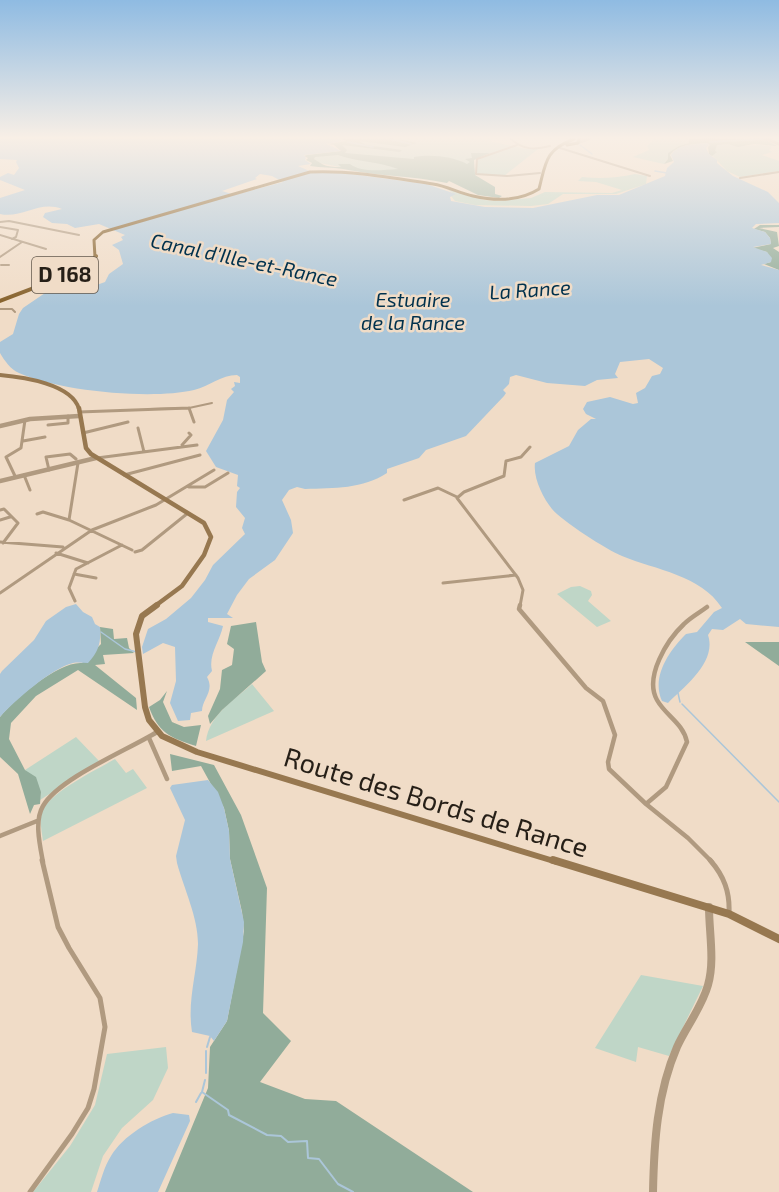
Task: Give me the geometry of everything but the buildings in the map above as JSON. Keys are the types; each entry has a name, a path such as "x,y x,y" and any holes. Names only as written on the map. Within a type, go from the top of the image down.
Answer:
{"main road":[{"name":"D 168","path":"0,300 83,267 92,259 90,242 98,233 227,195"},
{"name":"D 168","path":"471,195 510,199 531,195"},
{"name":"D 168","path":"474,195 498,199 526,195"},
{"path":"0,375 22,378 63,392 74,399 79,405 87,450 96,458 188,513 207,526 211,534 210,544 188,580 142,616 136,634 145,707 149,720 157,732"},
{"name":"Route des Bords de Rance","path":"157,732 187,749 729,914 779,939"}],"street":[{"path":"0,222 9,221 79,235"},
{"path":"0,227 18,230 16,237 12,239"},
{"path":"0,235 45,249"},
{"path":"1,256 22,242"},
{"path":"0,271 0,265 9,265"},
{"path":"1,308 15,312"},
{"path":"0,426 25,420 79,414 189,408 212,404"},
{"path":"189,408 194,422"},
{"path":"48,425 68,423 68,416"},
{"path":"0,457 19,450 23,441 25,420"},
{"path":"83,433 128,422"},
{"path":"138,428 144,452"},
{"path":"182,446 188,436"},
{"path":"23,441 45,437"},
{"path":"0,481 49,470 76,461 198,445"},
{"path":"457,496 504,476 506,461 520,457 530,447"},
{"path":"49,470 46,457 70,454 76,461 69,520"},
{"path":"124,475 200,455"},
{"path":"7,456 15,476"},
{"path":"0,593 55,553 92,530 166,500 214,471"},
{"path":"189,486 197,488 214,484 228,473"},
{"path":"24,475 30,490"},
{"path":"404,500 438,488 457,496 516,575 523,590 519,609 586,688 606,706 607,716 615,735 608,762 609,769 702,851 722,873 731,899 729,914"},
{"path":"3,508 10,517"},
{"path":"37,514 43,512 69,520 133,551 142,550 188,513"},
{"path":"0,520 13,516 18,523 2,543"},
{"path":"87,528 94,523"},
{"path":"2,543 64,547"},
{"path":"75,601 69,588 78,567 123,545"},
{"path":"55,553 90,562"},
{"path":"74,574 96,578"},
{"path":"443,583 516,575"},
{"path":"646,804 666,787 687,742 684,732 657,699 652,686 658,664 683,625 707,607"},
{"path":"30,1192 86,1113 94,1091 105,1021 97,989 63,939 55,920 42,857 38,821 41,808 55,794 157,732"},
{"path":"149,738 167,779"},
{"path":"0,836 38,821"},
{"path":"653,1192 656,1126 665,1082 676,1049 708,987 711,976 709,908"}],"green space":[{"path":"466,195 498,201 531,198 539,195 562,195 548,204 531,206 475,205 455,201 451,196"},
{"path":"478,195 497,195 502,196 499,198"},
{"path":"760,225 779,225 779,227 759,228 777,232 779,246 773,248 779,252 779,270 764,264 771,262 767,252 752,248 771,244 765,232 754,229"},
{"path":"580,586 591,591 592,595 588,601 611,621 597,627 557,594 571,587"},
{"path":"256,622 262,662 266,671 222,710 210,724 208,716 220,689 222,670 232,665 234,649 227,644 231,626"},
{"path":"100,627 113,629 114,639 127,638 129,648 134,653 103,655 105,664 95,665 136,698 137,710 78,670 36,696 11,723 9,739 25,770 36,777 41,792 40,804 34,805 30,814 18,774 0,757 0,717 26,691 50,674 72,664 82,663 101,644"},
{"path":"745,642 779,642 779,666"},
{"path":"252,684 274,711 206,741 217,716"},
{"path":"167,691 163,702 172,722 184,727 201,725 196,746 172,737 156,723 149,707 160,700"},
{"path":"76,737 100,762 40,800 41,792 25,770"},
{"path":"170,754 214,765 241,815 267,888 263,1013 291,1041 260,1082 305,1099 336,1101 473,1192 165,1192 208,1088 210,1047 227,1021 244,931 230,859 229,831 224,808 201,766 172,771"},
{"path":"115,759 126,773 133,769 147,788 43,841 41,819 46,805 74,782"},
{"path":"641,975 703,986 669,1056 638,1047 636,1062 595,1048"},
{"path":"166,1047 168,1068 153,1100 122,1128 103,1156 91,1192 33,1192 70,1146 95,1105 107,1054"}],"water":[{"name":"Estuaire de la Rance","path":"11,195 455,195 450,197 451,201 485,207 533,208 597,195 771,195 779,203 779,223 756,224 752,228 765,232 770,238 771,244 753,247 767,252 772,258 771,262 761,265 779,270 779,627 746,624 740,619 723,630 712,629 708,635 710,645 708,655 698,673 668,703 662,701 659,692 660,674 668,656 686,634 697,632 714,612 722,608 713,597 690,581 615,553 565,521 545,499 537,481 535,463 569,446 578,430 591,419 596,419 586,414 583,409 587,402 610,397 633,404 638,403 636,393 645,388 652,376 660,374 663,368 649,359 620,362 615,374 618,378 597,380 585,386 547,383 516,375 510,377 509,384 503,390 506,393 504,396 466,436 426,450 419,458 387,469 387,473 368,482 337,488 297,487 289,490 282,500 291,520 293,533 275,560 249,579 237,595 227,614 233,618 208,618 208,622 223,626 213,654 212,671 207,677 209,691 202,711 191,713 190,720 178,721 170,703 176,681 175,647 163,643 143,654 142,647 148,629 166,619 191,598 213,565 245,534 242,528 245,518 236,507 237,492 240,488 237,486 238,475 216,467 206,451 223,420 227,400 234,392 231,389 235,386 234,382 240,383 240,377 237,375 226,377 194,390 176,393 130,394 57,385 16,372 0,353 0,342 13,334 23,308 45,293 77,292 105,282 109,274 123,264 119,250 112,245 123,240 121,237 125,235 99,224 75,228 67,224 52,223 43,217 45,213 62,209 54,207 38,208 16,214 0,214 0,198"},
{"path":"76,604 100,627 100,642 95,655 88,663 73,663 64,666 44,678 0,717 0,674 2,671 34,640 46,621 66,607"},
{"path":"208,780 218,792 224,808 229,831 230,859 244,922 243,942 227,1021 214,1041 210,1036 192,1032 191,998 198,944 193,913 176,856 185,820 170,788 172,785"},
{"path":"173,1113 189,1115 190,1121 158,1192 97,1192 109,1160 116,1149 130,1135 147,1124"}],"waterway":[{"path":"101,632 125,649 137,652"},
{"path":"678,693 680,702"},
{"path":"682,704 779,802"},
{"path":"207,1047 210,1037"},
{"path":"206,1051 206,1073"},
{"path":"205,1080 202,1092 228,1110 229,1115 267,1135 281,1136 288,1142 307,1141 308,1158 319,1159 338,1184 353,1192"},
{"path":"196,1102 201,1093"}],"water label":[{"name":"Canal d'Ille-et-Rance","path":"244,260"},
{"name":"La Rance","path":"530,290"}]}
